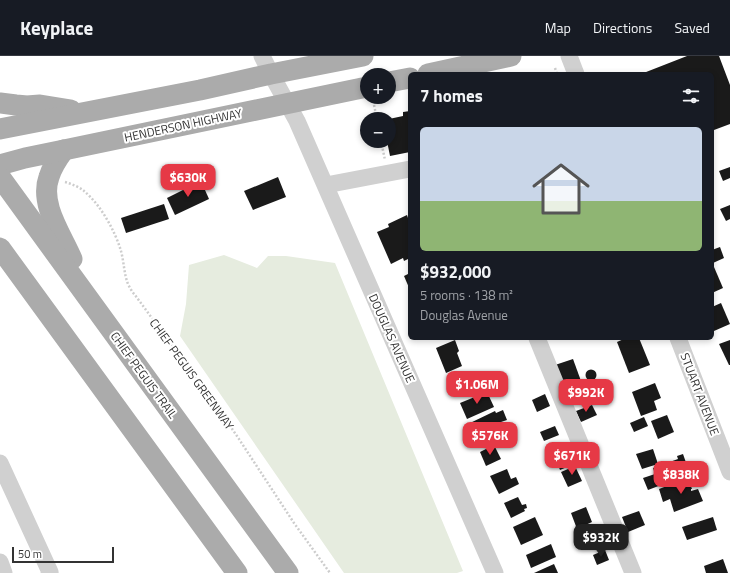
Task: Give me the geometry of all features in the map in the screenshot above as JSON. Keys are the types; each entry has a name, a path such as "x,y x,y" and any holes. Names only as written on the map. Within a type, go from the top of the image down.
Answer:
{"main road":[{"path":"0,129 200,90 266,65 363,56"},
{"path":"437,72 511,56"},
{"path":"396,81 408,78"},
{"name":"HENDERSON HIGHWAY","path":"0,165 25,158 288,103 360,97"},
{"path":"0,103 27,106 40,105 85,112"},
{"path":"64,150 49,176 46,189 47,199 57,228 88,297"},
{"name":"CHIEF PEGUIS TRAIL","path":"0,178 288,573"},
{"path":"0,248 237,573"},
{"path":"0,267 37,298"}],"street":[{"path":"569,56 575,72"},
{"name":"DOUGLAS AVENUE","path":"266,65 297,121 495,573"},
{"path":"326,186 408,170"},
{"path":"538,340 633,573"},
{"name":"STUART AVENUE","path":"679,340 730,472"},
{"path":"0,463 50,572 49,573"},
{"path":"0,562 4,573"}],"path":[{"path":"555,68 557,72"},
{"path":"382,148 384,160"},
{"name":"CHIEF PEGUIS GREENWAY","path":"60,180 84,191 98,206 116,236 128,285 215,404 294,523 330,573"}],"shaded area":[{"path":"224,255 257,268 268,256 286,256 335,263 463,571 457,573 344,573 180,336 186,304 189,265"}],"building":[{"path":"687,56 719,56 730,85 730,124 714,130 714,72 646,72"},
{"path":"408,111 408,152 390,156 388,148 396,148 396,118 403,116 403,112"},
{"path":"730,167 730,178 723,181 719,171"},
{"path":"278,177 286,197 253,210 244,191"},
{"path":"201,181 209,199 175,215 167,198"},
{"path":"164,204 169,219 126,233 121,218"},
{"path":"730,205 730,219 726,221 720,209"},
{"path":"407,215 408,259 404,261 403,258 391,264 377,232 389,227 388,224"},
{"path":"720,247 724,258 714,263 714,249"},
{"path":"714,267 723,288 714,292"},
{"path":"408,274 408,285 404,276"},
{"path":"721,303 730,324 714,331 714,306"},
{"path":"455,340 459,351 457,353 462,366 446,373 436,348"},
{"path":"622,340 640,340 650,365 629,373 617,342"},
{"path":"730,340 730,365 729,365 719,344"},
{"path":"573,359 581,381 564,388 555,365"},
{"path":"589,370 593,370 595,371 595,379 589,380 586,377 586,373"},
{"path":"476,373 482,386 461,396 455,383"},
{"path":"655,383 661,398 654,401 657,410 641,416 632,392"},
{"path":"487,392 494,407 467,419 460,403"},
{"path":"545,394 550,406 537,412 532,400"},
{"path":"592,405 597,415 581,422 576,411"},
{"path":"503,410 507,420 501,422 504,428 476,440 468,424 495,411 496,413"},
{"path":"667,415 674,432 658,439 651,421"},
{"path":"644,417 648,426 634,432 630,423"},
{"path":"555,426 559,435 544,441 540,432"},
{"path":"494,445 501,459 486,466 480,452"},
{"path":"567,449 574,464 560,470 554,455"},
{"path":"653,449 658,464 642,469 636,454"},
{"path":"683,454 690,474 648,490 643,478 655,474 653,468 678,459 677,456"},
{"path":"575,466 582,481 568,487 561,472"},
{"path":"507,469 511,479 516,477 519,484 499,494 490,476"},
{"path":"688,478 692,489 691,491 698,489 703,501 674,512 670,499 663,502 659,489"},
{"path":"518,497 522,505 526,504 527,508 524,509 525,511 511,518 504,503"},
{"path":"586,507 592,522 577,529 571,513"},
{"path":"639,511 645,525 628,532 622,517"},
{"path":"535,517 543,535 521,545 513,527"},
{"path":"713,517 717,530 687,540 682,527"},
{"path":"551,544 556,557 531,568 526,555"},
{"path":"605,550 609,560 597,565 593,555"},
{"path":"723,559 728,573 706,573 704,566"},
{"path":"554,564 558,573 534,573"}]}
